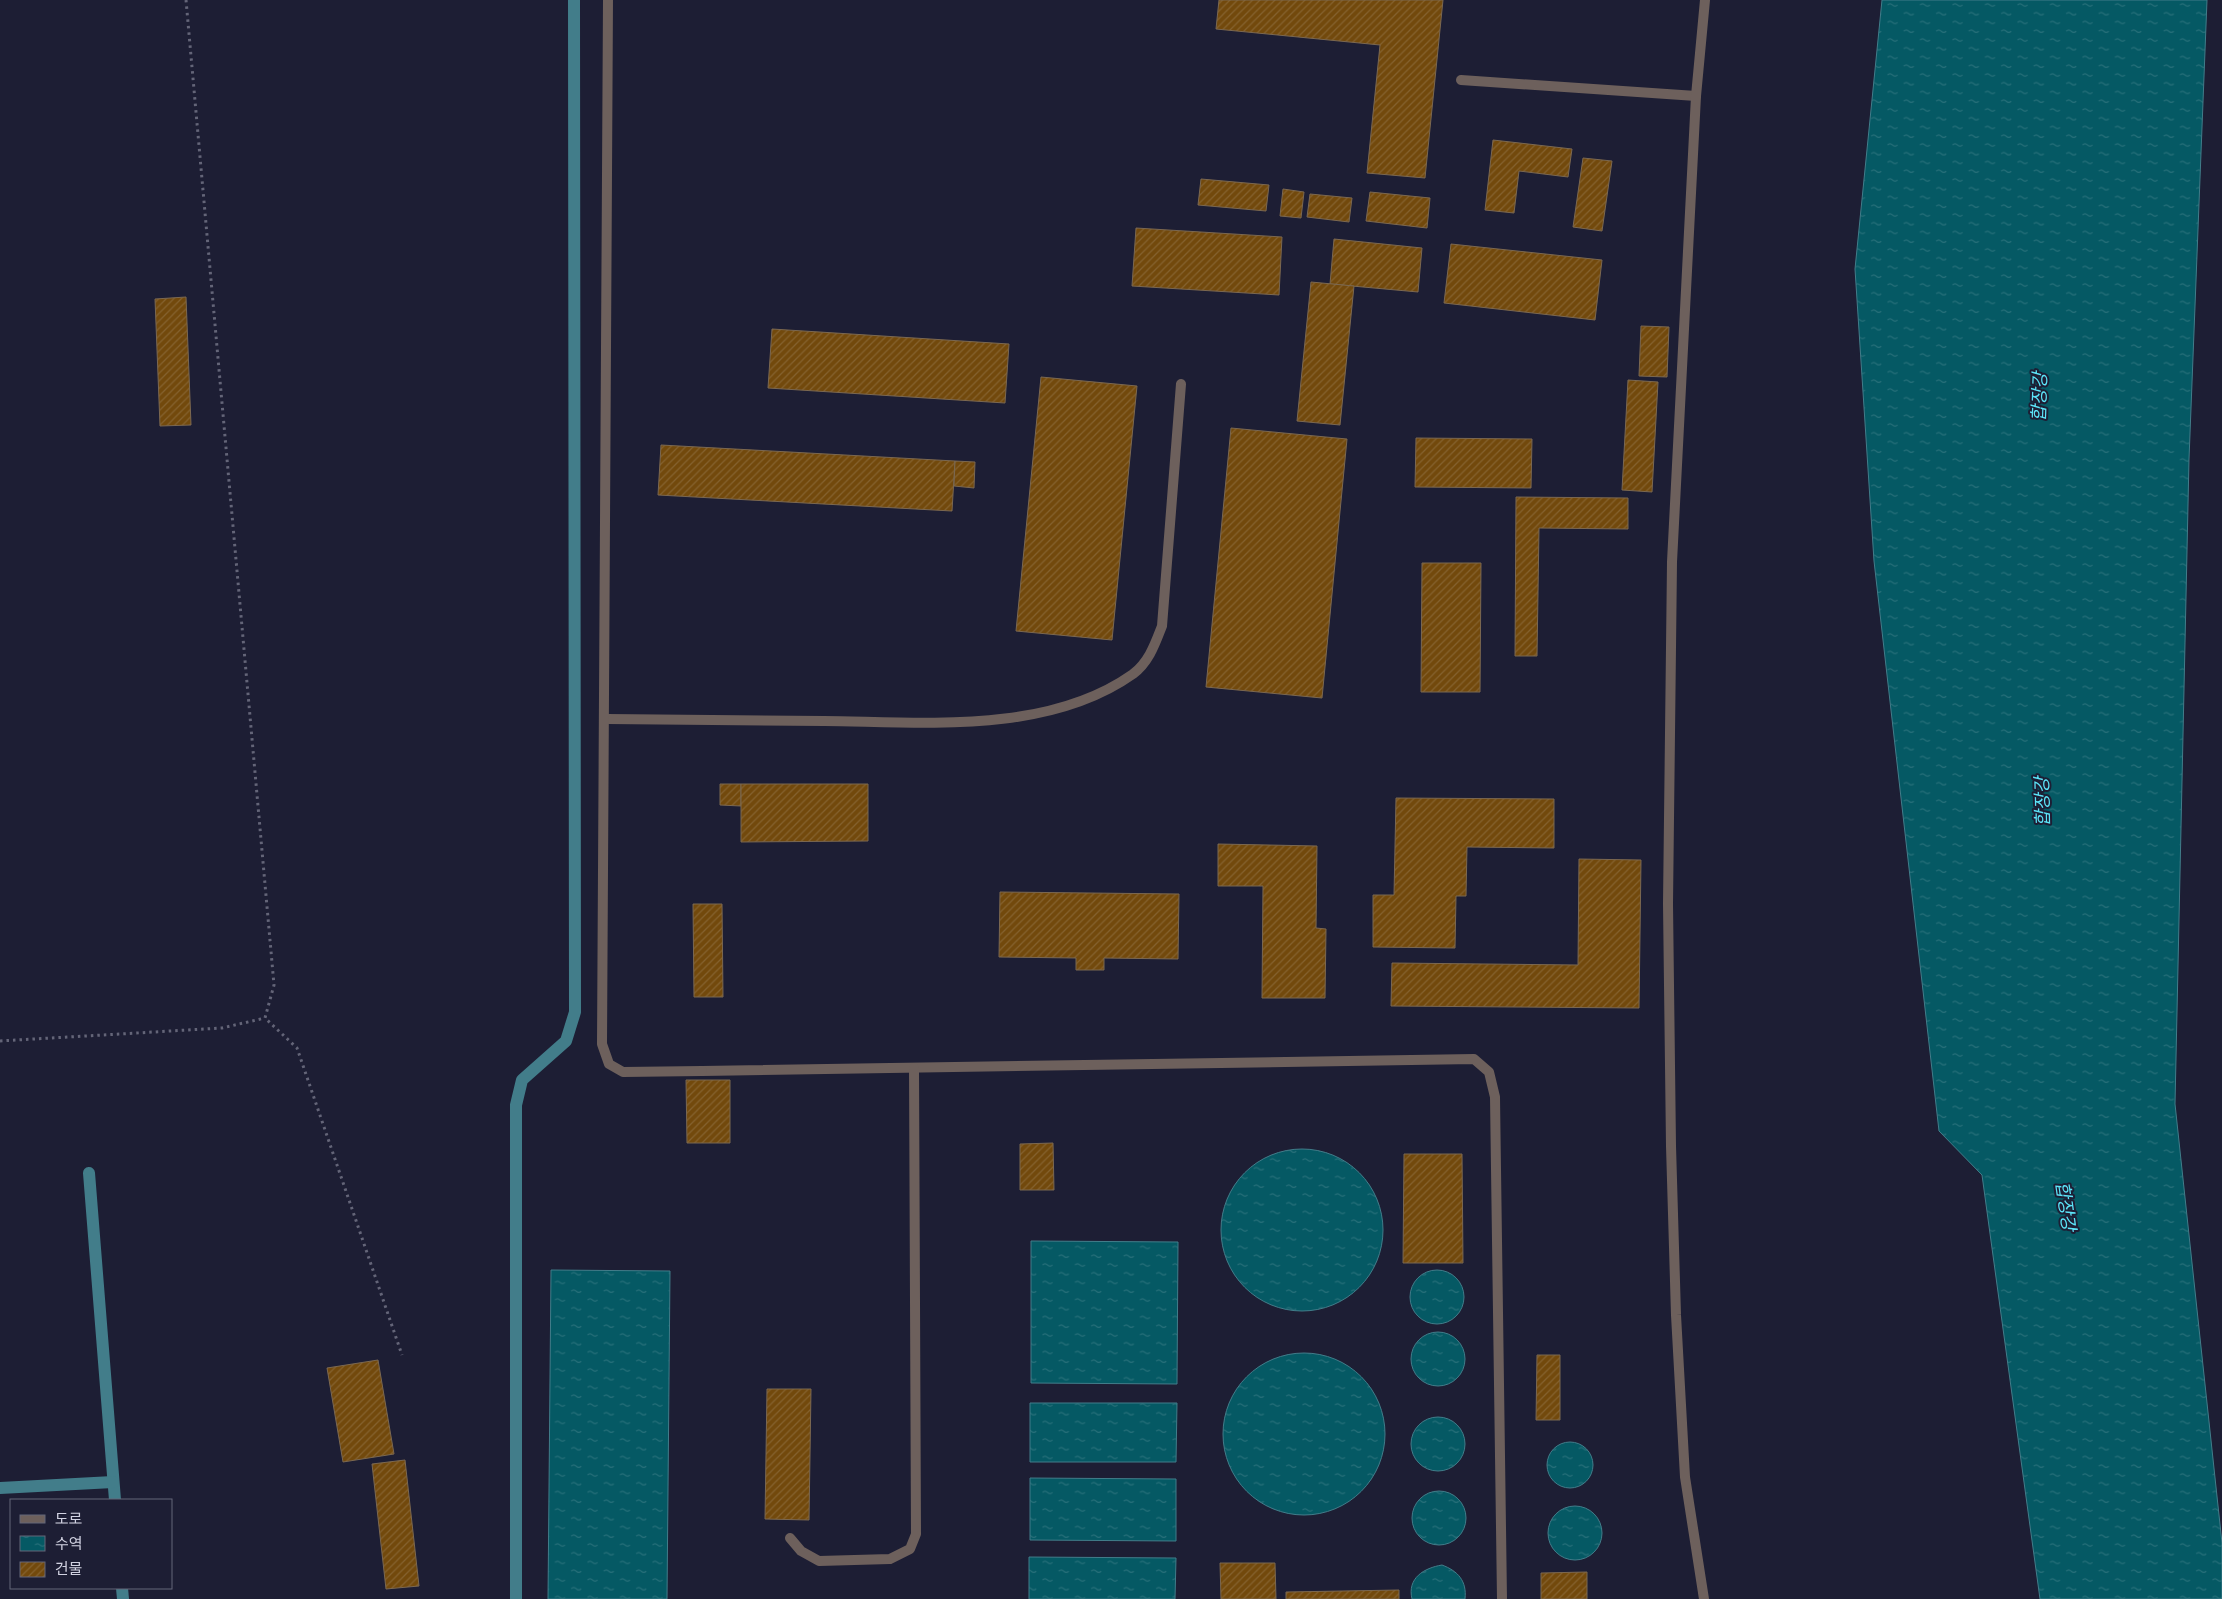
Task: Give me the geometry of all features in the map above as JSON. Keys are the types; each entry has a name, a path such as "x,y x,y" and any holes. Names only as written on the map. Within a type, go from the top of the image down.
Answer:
{"street":[{"path":"608,0 602,1044 609,1064 624,1072 1474,1059 1488,1072 1495,1098 1502,1599"},
{"path":"1704,1599 1686,1477 1676,1315 1671,1146 1668,914 1672,562 1696,96 1705,0"},
{"path":"1461,80 1696,96"},
{"path":"604,719 968,722 1036,714 1092,697 1134,674 1150,657 1162,626 1181,384"},
{"path":"790,1538 801,1552 818,1560 890,1559 910,1549 916,1534 914,1068"}],"path":[{"path":"186,0 274,984 265,1018"},
{"path":"0,1041 222,1028 265,1018"},
{"path":"265,1018 297,1048 402,1356"}],"water":[{"name":"합장강","path":"1882,0 2207,0 2189,459 2175,1104 2222,1543 2222,1599 2040,1599 1982,1175 1939,1131 1874,561 1855,269"},
{"path":"1310,1149 1326,1152 1340,1158 1354,1167 1365,1178 1380,1206 1383,1230 1382,1246 1374,1268 1365,1282 1354,1293 1326,1308 1294,1311 1278,1308 1264,1302 1250,1293 1239,1282 1224,1254 1221,1222 1224,1206 1230,1192 1239,1178 1250,1167 1278,1152"},
{"path":"1031,1241 1178,1242 1177,1384 1031,1383"},
{"path":"551,1270 670,1271 667,1599 548,1599"},
{"path":"1432,1270 1442,1270 1452,1274 1460,1282 1464,1297 1460,1312 1452,1320 1442,1324 1432,1324 1422,1320 1414,1312 1410,1302 1410,1292 1414,1282 1422,1274"},
{"path":"1433,1332 1443,1332 1453,1336 1461,1344 1465,1359 1461,1374 1453,1382 1443,1386 1433,1386 1423,1382 1415,1374 1411,1364 1411,1354 1415,1344 1423,1336"},
{"path":"1312,1353 1328,1356 1342,1362 1367,1383 1376,1396 1382,1410 1385,1434 1384,1450 1376,1472 1355,1497 1342,1506 1328,1512 1296,1515 1280,1512 1266,1506 1241,1485 1232,1472 1226,1458 1223,1426 1226,1410 1232,1396 1253,1371 1266,1362 1280,1356"},
{"path":"1030,1403 1177,1403 1176,1462 1030,1462"},
{"path":"1433,1417 1443,1417 1453,1421 1461,1429 1465,1444 1461,1459 1453,1467 1443,1471 1433,1471 1423,1467 1415,1459 1411,1449 1411,1439 1415,1429 1423,1421"},
{"path":"1575,1442 1579,1443 1589,1452 1592,1456 1592,1474 1583,1484 1575,1488 1565,1488 1557,1484 1548,1474 1547,1460 1551,1452 1561,1443"},
{"path":"1030,1478 1176,1479 1176,1541 1030,1540"},
{"path":"1434,1491 1444,1491 1454,1495 1462,1503 1466,1518 1462,1533 1454,1541 1444,1545 1434,1545 1424,1541 1416,1533 1412,1523 1412,1513 1416,1503 1424,1495"},
{"path":"1570,1506 1580,1506 1590,1510 1598,1518 1602,1533 1598,1548 1590,1556 1580,1560 1570,1560 1560,1556 1552,1548 1548,1538 1548,1528 1552,1518 1560,1510"},
{"path":"1029,1557 1176,1558 1175,1599 1029,1599"},
{"path":"1442,1565 1453,1570 1463,1582 1465,1599 1412,1599 1412,1585 1418,1575 1435,1566"}],"building":[{"path":"1219,0 1443,0 1425,178 1367,173 1380,45 1216,29"},
{"path":"1493,140 1572,149 1568,177 1519,171 1514,213 1485,210"},
{"path":"1583,158 1612,161 1602,231 1573,227"},
{"path":"1201,179 1269,185 1266,211 1198,205"},
{"path":"1283,189 1304,192 1301,218 1280,216"},
{"path":"1370,192 1430,198 1427,228 1366,221"},
{"path":"1310,194 1352,198 1349,222 1307,217"},
{"path":"1136,228 1282,237 1279,295 1132,286"},
{"path":"1334,239 1422,248 1418,292 1330,284"},
{"path":"1451,244 1602,260 1595,320 1444,303"},
{"path":"1311,282 1354,286 1340,425 1297,421"},
{"path":"186,297 191,425 160,426 155,299"},
{"path":"1641,326 1669,327 1667,377 1639,376"},
{"path":"772,329 1009,344 1005,403 768,388"},
{"path":"1041,377 1137,386 1112,640 1016,631"},
{"path":"1628,380 1658,382 1652,492 1622,490"},
{"path":"1231,428 1347,439 1322,698 1206,687"},
{"path":"1416,438 1532,439 1531,488 1415,487"},
{"path":"661,445 955,461 952,511 658,495"},
{"path":"955,461 975,462 974,488 954,486"},
{"path":"1516,497 1628,498 1628,529 1539,528 1537,656 1515,656"},
{"path":"1422,563 1481,563 1480,692 1421,692"},
{"path":"720,784 741,784 741,806 720,805"},
{"path":"741,784 868,784 868,841 741,842"},
{"path":"1396,798 1554,799 1554,848 1467,847 1466,896 1456,896 1455,948 1373,947 1373,895 1394,895"},
{"path":"1218,844 1317,846 1316,928 1326,929 1325,998 1262,998 1263,886 1218,886"},
{"path":"1579,859 1641,860 1639,1008 1391,1006 1392,963 1578,965"},
{"path":"1000,892 1179,894 1178,959 1104,958 1104,970 1076,970 1076,958 999,957"},
{"path":"693,904 722,904 723,997 694,997"},
{"path":"686,1080 730,1080 730,1143 687,1143"},
{"path":"1053,1143 1054,1190 1020,1190 1020,1144"},
{"path":"1404,1154 1462,1154 1463,1263 1403,1263"},
{"path":"1537,1355 1560,1355 1560,1420 1536,1420"},
{"path":"378,1360 394,1454 343,1462 327,1368"},
{"path":"767,1389 811,1389 809,1520 765,1519"},
{"path":"405,1460 419,1586 386,1589 372,1464"},
{"path":"1220,1563 1275,1563 1276,1599 1221,1599"},
{"path":"1587,1572 1587,1599 1541,1599 1541,1573"},
{"path":"1399,1590 1399,1599 1286,1599 1286,1592"}],"waterway":[{"path":"516,1599 516,1105 522,1080 566,1041 575,1012 574,0"},
{"path":"89,1173 115,1499"},
{"path":"0,1488 113,1482"},
{"path":"122,1589 123,1599"}]}
